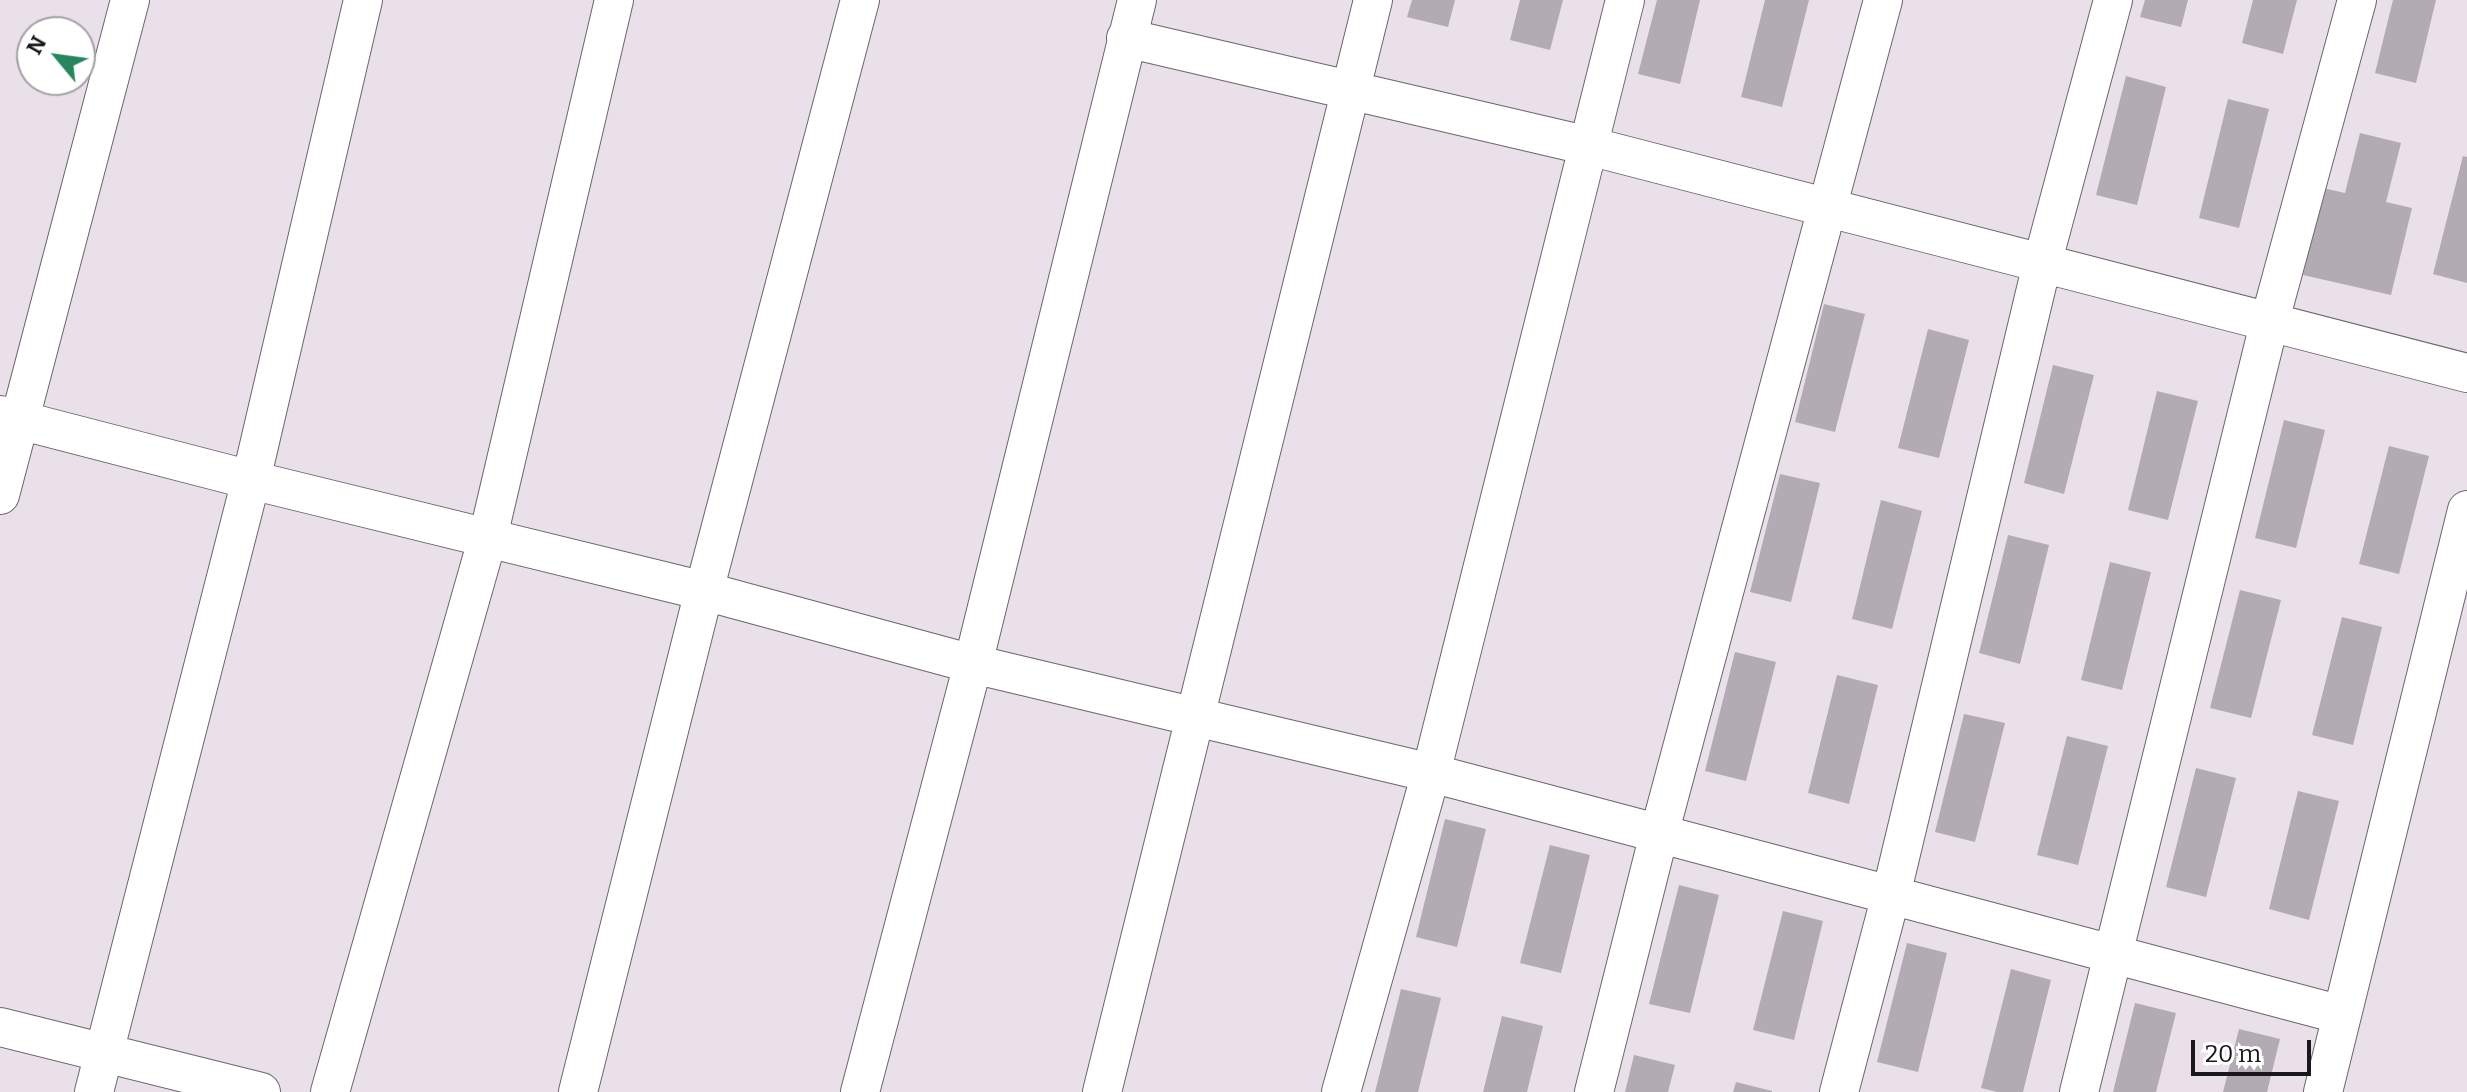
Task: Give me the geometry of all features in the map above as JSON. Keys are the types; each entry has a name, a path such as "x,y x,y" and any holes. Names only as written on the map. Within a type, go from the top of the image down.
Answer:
{"street":[{"path":"0,495 10,417 130,0"},
{"path":"94,1092 251,480 363,0"},
{"path":"330,1092 488,537 614,0"},
{"path":"578,1092 704,591 860,0"},
{"path":"860,1092 973,664 1137,0"},
{"path":"1102,1092 1373,0"},
{"path":"1341,1092 1431,773 1625,0"},
{"path":"1594,1092 1659,834 1883,0"},
{"path":"1839,1092 1891,895 2042,264 2113,0"},
{"path":"2079,1092 2270,320 2357,0"},
{"path":"1126,38 1589,146 2467,373"},
{"path":"10,417 251,480 704,591 973,664 1431,773 2342,1015"},
{"path":"2323,1092 2467,510"},
{"path":"0,1027 261,1092"}],"building":[{"path":"1412,0 1455,0 1448,27 1407,17"},
{"path":"1520,0 1563,0 1550,50 1510,40"},
{"path":"1657,0 1700,0 1680,84 1638,74"},
{"path":"1765,0 1809,0 1782,107 1741,97"},
{"path":"2145,0 2188,0 2181,27 2140,17"},
{"path":"2253,0 2297,0 2283,54 2242,43"},
{"path":"2393,0 2436,0 2416,83 2375,73"},
{"path":"2126,76 2166,87 2137,205 2096,195"},
{"path":"2228,99 2269,109 2239,228 2199,218"},
{"path":"2360,133 2401,143 2386,202 2412,208 2391,295 2303,275 2323,188 2345,193"},
{"path":"2463,156 2467,157 2467,283 2433,274"},
{"path":"1824,304 1865,314 1835,432 1795,422"},
{"path":"1928,329 1969,340 1939,458 1898,448"},
{"path":"2053,365 2094,375 2064,494 2024,483"},
{"path":"2157,391 2198,401 2168,520 2128,510"},
{"path":"2284,420 2325,430 2296,548 2255,538"},
{"path":"2389,446 2429,456 2399,574 2359,564"},
{"path":"1780,474 1820,483 1791,602 1750,592"},
{"path":"1881,500 1922,511 1892,629 1852,619"},
{"path":"2008,535 2049,545 2020,664 1979,653"},
{"path":"2110,562 2151,572 2122,690 2081,680"},
{"path":"2240,590 2281,600 2251,718 2210,708"},
{"path":"2342,617 2382,627 2353,745 2312,735"},
{"path":"1735,652 1776,662 1746,781 1705,771"},
{"path":"1837,675 1878,685 1849,804 1808,793"},
{"path":"1964,714 2005,723 1975,842 1935,832"},
{"path":"2067,736 2108,746 2078,865 2037,855"},
{"path":"2196,768 2236,778 2206,897 2166,887"},
{"path":"2298,791 2339,801 2309,920 2269,909"},
{"path":"1445,819 1486,829 1457,947 1416,937"},
{"path":"1550,845 1590,855 1561,973 1520,963"},
{"path":"1679,885 1719,895 1690,1013 1649,1004"},
{"path":"1783,911 1823,921 1794,1040 1753,1030"},
{"path":"1907,943 1947,953 1918,1072 1877,1062"},
{"path":"2011,969 2051,980 2023,1092 1997,1092 1981,1088"},
{"path":"1401,989 1441,998 1418,1092 1375,1092"},
{"path":"2135,1003 2176,1013 2156,1092 2113,1092"},
{"path":"1502,1016 1543,1026 1527,1092 1483,1092"},
{"path":"2239,1029 2280,1039 2267,1092 2223,1092"},
{"path":"1634,1055 1675,1065 1668,1092 1625,1092"},
{"path":"1736,1082 1772,1091 1772,1092 1733,1092"}]}
